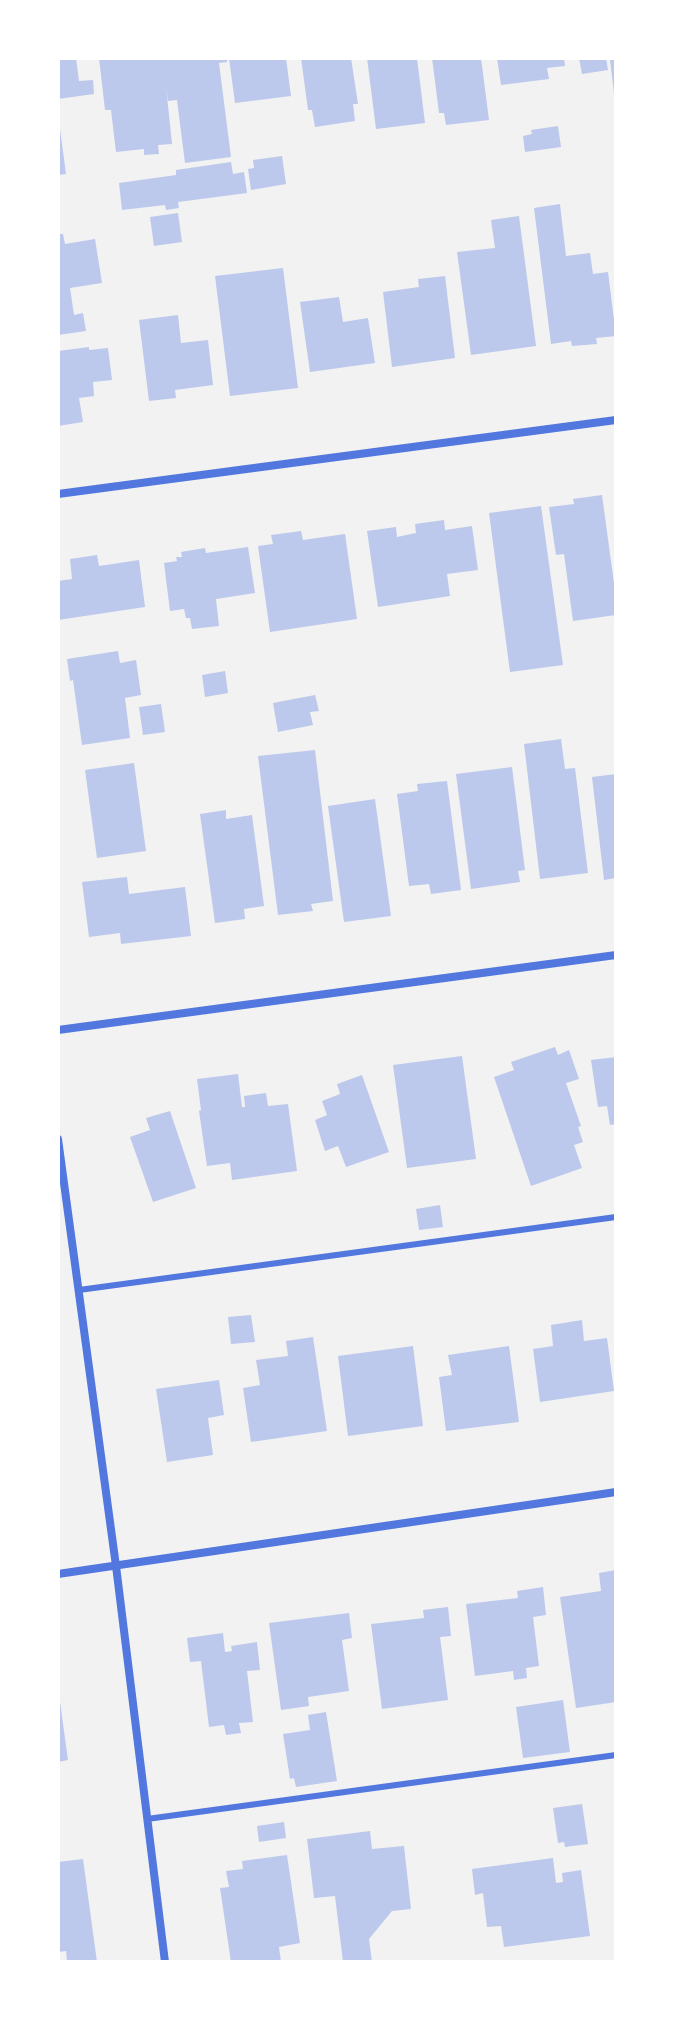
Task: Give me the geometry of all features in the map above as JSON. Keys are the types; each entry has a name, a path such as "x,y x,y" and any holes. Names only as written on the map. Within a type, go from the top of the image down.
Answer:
{"street":[{"path":"58,494 616,420"},
{"path":"58,1030 616,955"},
{"path":"58,1139 116,1566 165,1962"},
{"path":"58,1574 616,1492"}],"lane":[{"path":"79,1290 616,1217"},
{"path":"147,1819 616,1755"}],"building":[{"path":"58,58 76,58 79,81 93,80 94,94 58,99"},
{"path":"99,58 227,58 227,62 219,63 231,157 185,163 177,100 168,101 166,86 172,144 158,145 159,154 144,155 144,149 116,152 111,110 105,110"},
{"path":"229,58 286,58 291,96 235,103"},
{"path":"301,58 351,58 358,104 353,104 355,121 315,127 312,110 308,110"},
{"path":"367,58 417,58 425,123 376,129"},
{"path":"432,58 481,58 489,120 446,125 444,113 439,113"},
{"path":"497,58 564,58 565,66 547,68 549,79 501,85"},
{"path":"579,58 606,58 608,70 582,74"},
{"path":"616,59 616,93 614,93 610,60"},
{"path":"558,126 561,147 525,152 523,136 532,134 531,130"},
{"path":"58,129 66,174 58,175"},
{"path":"282,156 286,184 251,190 248,169 254,168 253,160"},
{"path":"231,162 233,174 244,172 247,193 178,202 179,208 166,210 165,205 122,210 119,183 176,175 176,170"},
{"path":"560,204 566,256 590,253 593,274 608,272 616,336 596,338 597,344 572,346 571,341 551,344 534,208"},
{"path":"178,213 182,242 154,246 150,217"},
{"path":"519,216 536,346 471,355 457,252 495,248 491,220"},
{"path":"58,234 63,234 65,244 95,239 102,283 70,288 74,315 83,313 86,331 58,335"},
{"path":"283,268 298,388 230,396 215,276"},
{"path":"445,276 455,358 392,367 383,292 419,287 418,279"},
{"path":"339,297 343,322 368,318 375,363 310,372 300,302"},
{"path":"178,315 181,343 208,340 213,385 175,390 176,398 149,401 139,320"},
{"path":"89,347 89,350 108,348 112,380 93,382 94,396 79,398 83,422 58,426 58,351"},
{"path":"602,495 616,615 573,621 564,554 556,555 549,507 574,504 573,499"},
{"path":"541,506 563,665 510,672 489,513"},
{"path":"444,520 445,530 472,526 478,570 447,574 450,596 378,607 367,531 396,527 397,537 416,533 415,524"},
{"path":"301,531 303,540 345,534 357,619 270,632 258,546 273,544 271,535"},
{"path":"248,547 255,593 216,599 219,626 192,629 184,609 170,611 164,563 177,561 176,557 182,557 181,552 205,548 206,553"},
{"path":"97,555 99,566 139,560 145,607 58,620 58,581 72,579 70,559"},
{"path":"118,651 120,663 136,660 141,695 125,698 130,738 82,745 67,659"},
{"path":"225,671 228,693 205,697 202,675"},
{"path":"315,695 319,711 310,712 313,725 278,732 273,703"},
{"path":"161,704 165,732 143,735 139,707"},
{"path":"561,739 565,769 575,768 588,873 540,879 524,744"},
{"path":"315,750 333,901 311,904 313,911 278,915 258,756"},
{"path":"134,763 146,851 97,858 85,770"},
{"path":"512,767 525,870 518,871 520,882 471,889 456,774"},
{"path":"616,774 616,878 604,880 592,777"},
{"path":"447,781 461,890 431,894 429,884 409,886 397,794 418,791 417,784"},
{"path":"375,799 391,916 344,922 328,806"},
{"path":"226,810 226,819 252,815 264,906 244,909 245,919 215,923 200,814"},
{"path":"127,877 129,894 185,887 191,936 121,944 120,933 89,937 82,882"},
{"path":"555,1047 558,1055 569,1050 579,1079 566,1083 581,1126 578,1127 583,1142 574,1145 582,1168 531,1186 494,1077 514,1070 511,1062"},
{"path":"462,1056 476,1159 407,1168 393,1065"},
{"path":"616,1057 616,1124 610,1125 607,1106 598,1107 591,1060"},
{"path":"238,1074 242,1107 245,1107 244,1096 266,1093 268,1106 288,1104 297,1171 232,1180 230,1163 207,1166 197,1079"},
{"path":"362,1075 389,1152 346,1167 338,1146 325,1151 315,1120 327,1115 322,1101 340,1094 337,1084"},
{"path":"170,1111 196,1188 153,1202 130,1137 150,1130 146,1118"},
{"path":"440,1205 443,1227 419,1230 416,1209"},
{"path":"251,1315 255,1342 231,1344 228,1317"},
{"path":"582,1320 584,1341 607,1338 614,1391 540,1402 533,1349 553,1346 551,1325"},
{"path":"313,1337 327,1431 251,1442 243,1388 260,1385 256,1360 288,1356 286,1341"},
{"path":"413,1346 423,1426 348,1436 338,1356"},
{"path":"509,1346 519,1422 446,1431 439,1377 452,1375 448,1355"},
{"path":"219,1380 224,1415 208,1418 213,1455 167,1462 156,1389"},
{"path":"616,1570 616,1702 576,1708 560,1597 601,1591 599,1573"},
{"path":"543,1587 546,1615 533,1617 539,1666 526,1668 527,1678 514,1680 513,1671 475,1676 466,1604 518,1598 517,1591"},
{"path":"448,1607 451,1636 440,1637 448,1700 382,1709 371,1624 424,1618 423,1610"},
{"path":"349,1613 352,1638 342,1640 349,1691 308,1697 309,1706 281,1710 269,1623"},
{"path":"223,1633 225,1652 232,1651 231,1646 257,1642 260,1670 247,1671 253,1722 239,1723 241,1733 226,1735 224,1725 209,1727 201,1661 190,1662 187,1638"},
{"path":"563,1700 570,1752 523,1758 516,1707"},
{"path":"58,1702 68,1760 58,1762"},
{"path":"326,1712 337,1781 296,1787 294,1778 290,1779 283,1734 310,1730 308,1715"},
{"path":"582,1804 588,1844 565,1847 564,1842 558,1843 553,1808"},
{"path":"284,1822 286,1838 259,1842 257,1826"},
{"path":"370,1831 372,1849 404,1846 411,1909 392,1911 369,1939 372,1962 343,1962 335,1896 314,1898 307,1839"},
{"path":"287,1855 300,1943 279,1947 281,1962 231,1962 220,1888 229,1887 226,1871 243,1869 242,1861"},
{"path":"553,1858 556,1883 563,1882 562,1873 581,1870 590,1936 504,1947 501,1926 487,1927 483,1893 475,1895 472,1869"},
{"path":"83,1859 97,1962 67,1962 66,1951 58,1952 58,1862"}]}
